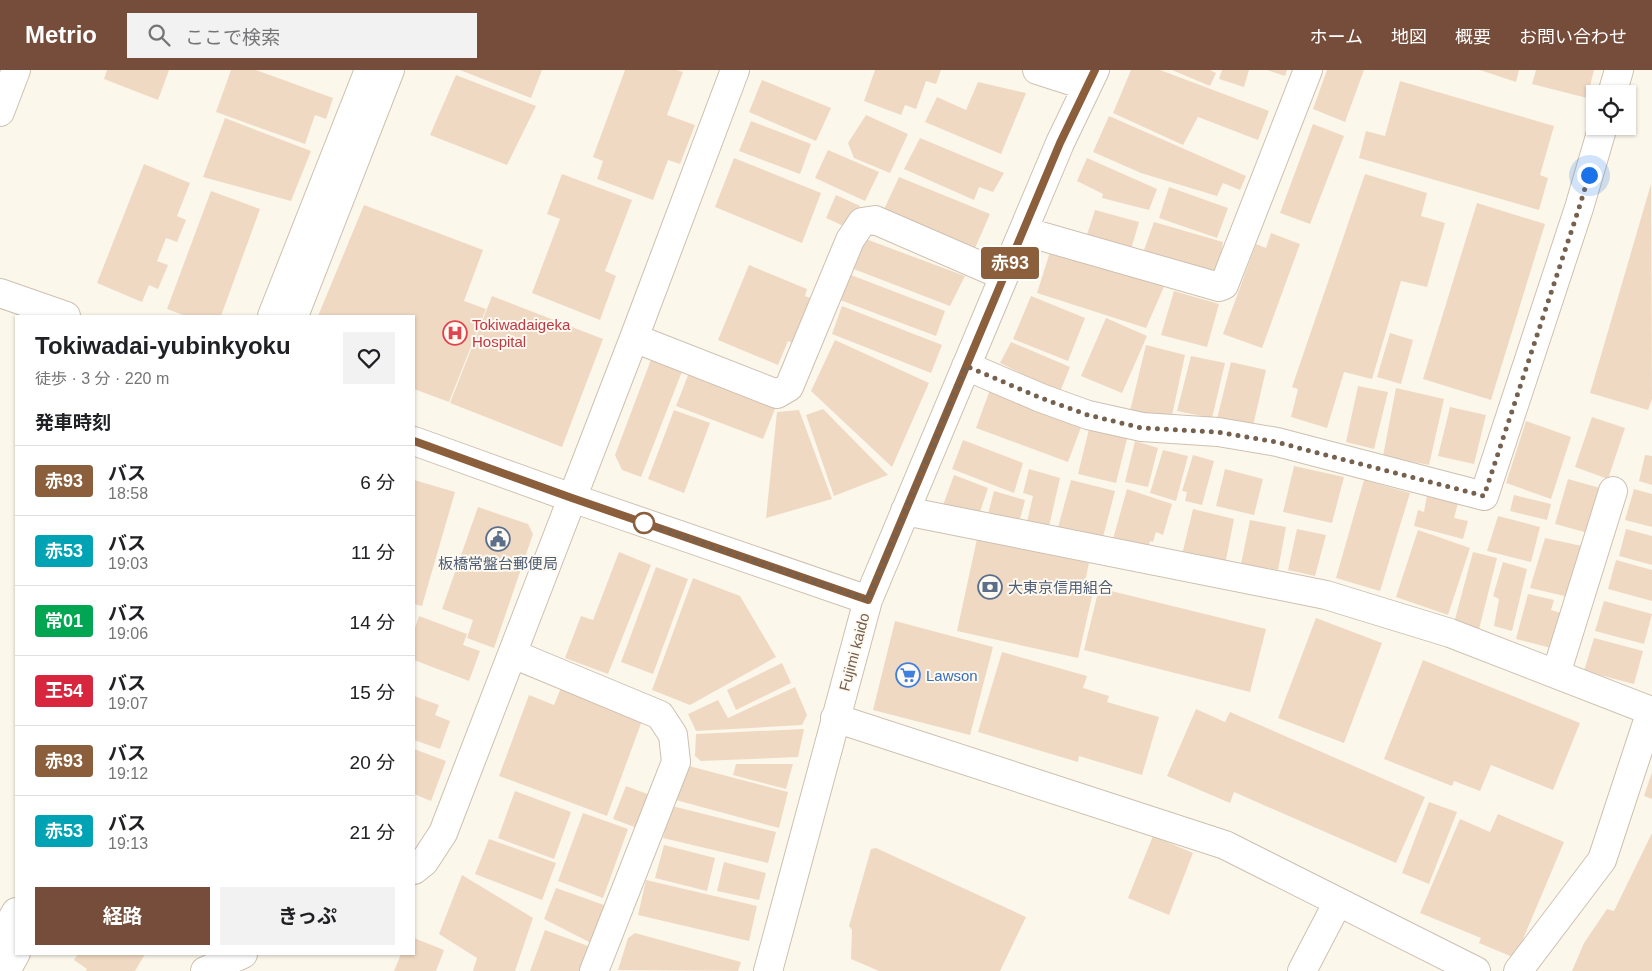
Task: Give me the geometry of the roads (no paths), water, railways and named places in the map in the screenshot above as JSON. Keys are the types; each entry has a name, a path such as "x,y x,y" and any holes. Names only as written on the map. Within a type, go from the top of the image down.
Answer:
{"street":[{"path":"0,112 16,70"},
{"path":"272,315 369,70"},
{"path":"294,315 390,70"},
{"path":"415,869 424,862 443,833 735,70"},
{"path":"1038,70 1091,78"},
{"path":"1023,231 1219,286 1224,285 1308,70"},
{"path":"1615,85 1619,70"},
{"name":"Fujimi kaido","path":"768,971 868,600 1060,143 1091,78"},
{"path":"966,366 1041,398 1088,415 1142,428 1218,432 1276,442 1484,496 1579,208 1600,135"},
{"path":"634,338 777,394 789,387 850,240 862,222 875,220 1004,276"},
{"path":"0,293 63,315"},
{"path":"415,441 572,498 868,600"},
{"path":"1556,674 1612,491"},
{"path":"905,511 1326,594 1450,632 1652,711 1602,860 1518,971"},
{"path":"513,654 660,715 672,735 676,762 594,971"},
{"path":"835,718 1225,845 1476,971"},
{"path":"1302,971 1338,902"},
{"path":"0,940 15,914"},
{"path":"6,971 15,955"},
{"path":"205,971 240,955"}],"place":[{"name":"Tokiwadaigeka Hospital","path":"455,333"},
{"name":"板橋常盤台郵便局","path":"498,539"},
{"name":"大東京信用組合","path":"990,587"},
{"name":"Lawson","path":"908,675"}]}
